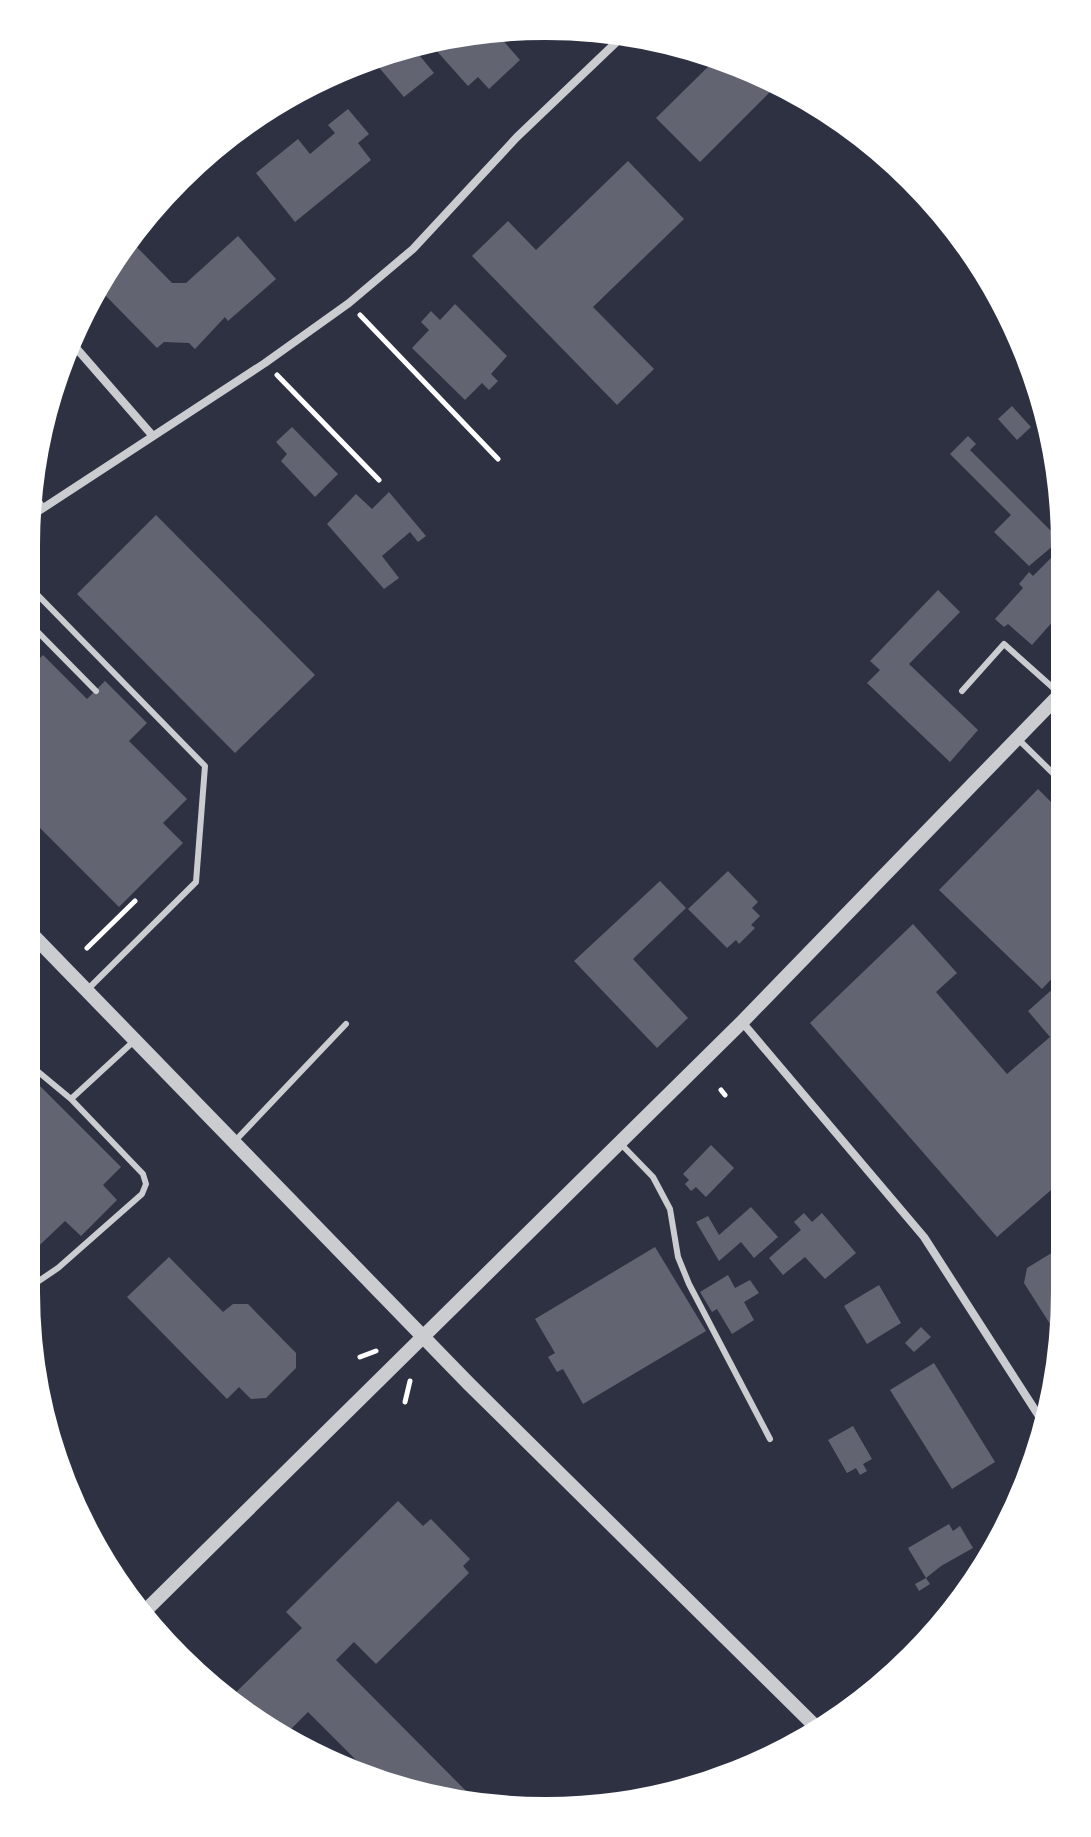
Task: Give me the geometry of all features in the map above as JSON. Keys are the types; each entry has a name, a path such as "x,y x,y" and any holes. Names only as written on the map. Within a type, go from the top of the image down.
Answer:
{"street":[{"path":"39,508 265,363 349,303 413,249 517,137 616,43"},
{"path":"78,350 152,435"},
{"path":"149,1607 422,1334 742,1022 1053,701"},
{"path":"38,940 598,1514 812,1723"},
{"path":"742,1022 924,1237 1038,1414"}],"lane":[{"path":"38,595 205,766 196,882 87,990"},
{"path":"38,632 96,691"},
{"path":"962,691 1004,644 1053,683"},
{"path":"1016,737 1053,773"},
{"path":"234,1142 346,1024"},
{"path":"71,1099 134,1041"},
{"path":"38,1072 71,1099 143,1174 146,1184 142,1194 130,1205 38,1282"},
{"path":"619,1142 653,1177 670,1209 678,1257 689,1284 770,1439"}],"path":[{"path":"375,332 498,459"},
{"path":"265,363 379,480"},
{"path":"87,948 135,901"}],"building":[{"path":"502,40 520,60 489,89 478,77 468,86 436,50"},
{"path":"418,54 434,73 404,97 378,67"},
{"path":"710,65 771,91 700,162 656,118"},
{"path":"348,109 369,134 358,143 371,160 295,222 256,173 298,139 310,154 335,133 328,125"},
{"path":"628,161 684,219 593,307 654,369 617,405 472,256 508,221 536,250"},
{"path":"238,236 276,279 228,321 225,317 195,349 189,343 164,342 157,348 105,295 136,247 172,283 186,283"},
{"path":"455,304 507,356 491,374 498,381 489,390 482,383 465,400 412,348 429,330 421,322 431,311 440,320"},
{"path":"1012,406 1031,427 1017,440 998,419"},
{"path":"292,427 338,474 315,497 281,461 287,454 276,442"},
{"path":"968,436 976,444 970,450 1053,533 1053,546 1029,566 994,532 1011,515 950,454"},
{"path":"389,492 426,536 418,542 410,532 382,556 399,578 384,589 327,524 356,494 372,509"},
{"path":"156,515 315,675 235,753 77,594"},
{"path":"1053,556 1053,621 1032,645 1008,624 1004,627 995,619 1023,588 1019,584 1029,572 1033,576"},
{"path":"938,590 960,612 909,664 978,730 950,762 867,683 880,670 870,661"},
{"path":"43,655 87,699 105,681 147,723 129,741 187,799 163,823 183,843 119,907 38,826 38,660"},
{"path":"1038,789 1053,804 1053,977 1042,989 939,890"},
{"path":"728,871 758,902 752,908 760,916 751,925 755,928 739,944 736,940 727,948 688,909"},
{"path":"660,881 686,908 633,959 688,1018 657,1048 574,961"},
{"path":"913,924 957,973 936,992 1007,1074 1050,1037 1028,1011 1053,989 1053,1188 997,1237 810,1023"},
{"path":"38,1084 121,1167 103,1185 117,1200 81,1236 65,1221 38,1247"},
{"path":"711,1145 734,1168 706,1197 696,1187 691,1191 685,1184 689,1180 683,1174"},
{"path":"751,1207 778,1237 754,1258 741,1242 719,1261 696,1222 708,1216 719,1235"},
{"path":"804,1213 812,1222 822,1213 856,1253 825,1279 805,1257 783,1275 769,1258 801,1230 794,1222"},
{"path":"655,1247 706,1331 583,1404 563,1369 557,1372 548,1357 555,1353 535,1319"},
{"path":"1053,1252 1052,1327 1024,1283 1027,1268"},
{"path":"169,1257 223,1312 233,1304 248,1304 296,1353 296,1368 266,1398 251,1399 239,1387 227,1399 127,1297"},
{"path":"728,1275 735,1288 750,1280 759,1293 744,1302 754,1320 732,1334 717,1309 712,1312 700,1292"},
{"path":"879,1285 901,1323 867,1344 844,1306"},
{"path":"921,1327 931,1337 914,1352 905,1343"},
{"path":"934,1363 995,1462 952,1489 890,1390"},
{"path":"853,1426 872,1459 863,1464 867,1471 860,1475 856,1468 847,1473 828,1440"},
{"path":"398,1501 423,1526 431,1519 470,1559 463,1566 469,1573 376,1664 354,1642 336,1660 468,1793 414,1782 359,1763 308,1712 290,1730 235,1693 302,1628 286,1612"},
{"path":"949,1524 953,1531 960,1526 973,1548 926,1578 908,1548"},
{"path":"926,1578 930,1584 919,1591 915,1584"}]}
